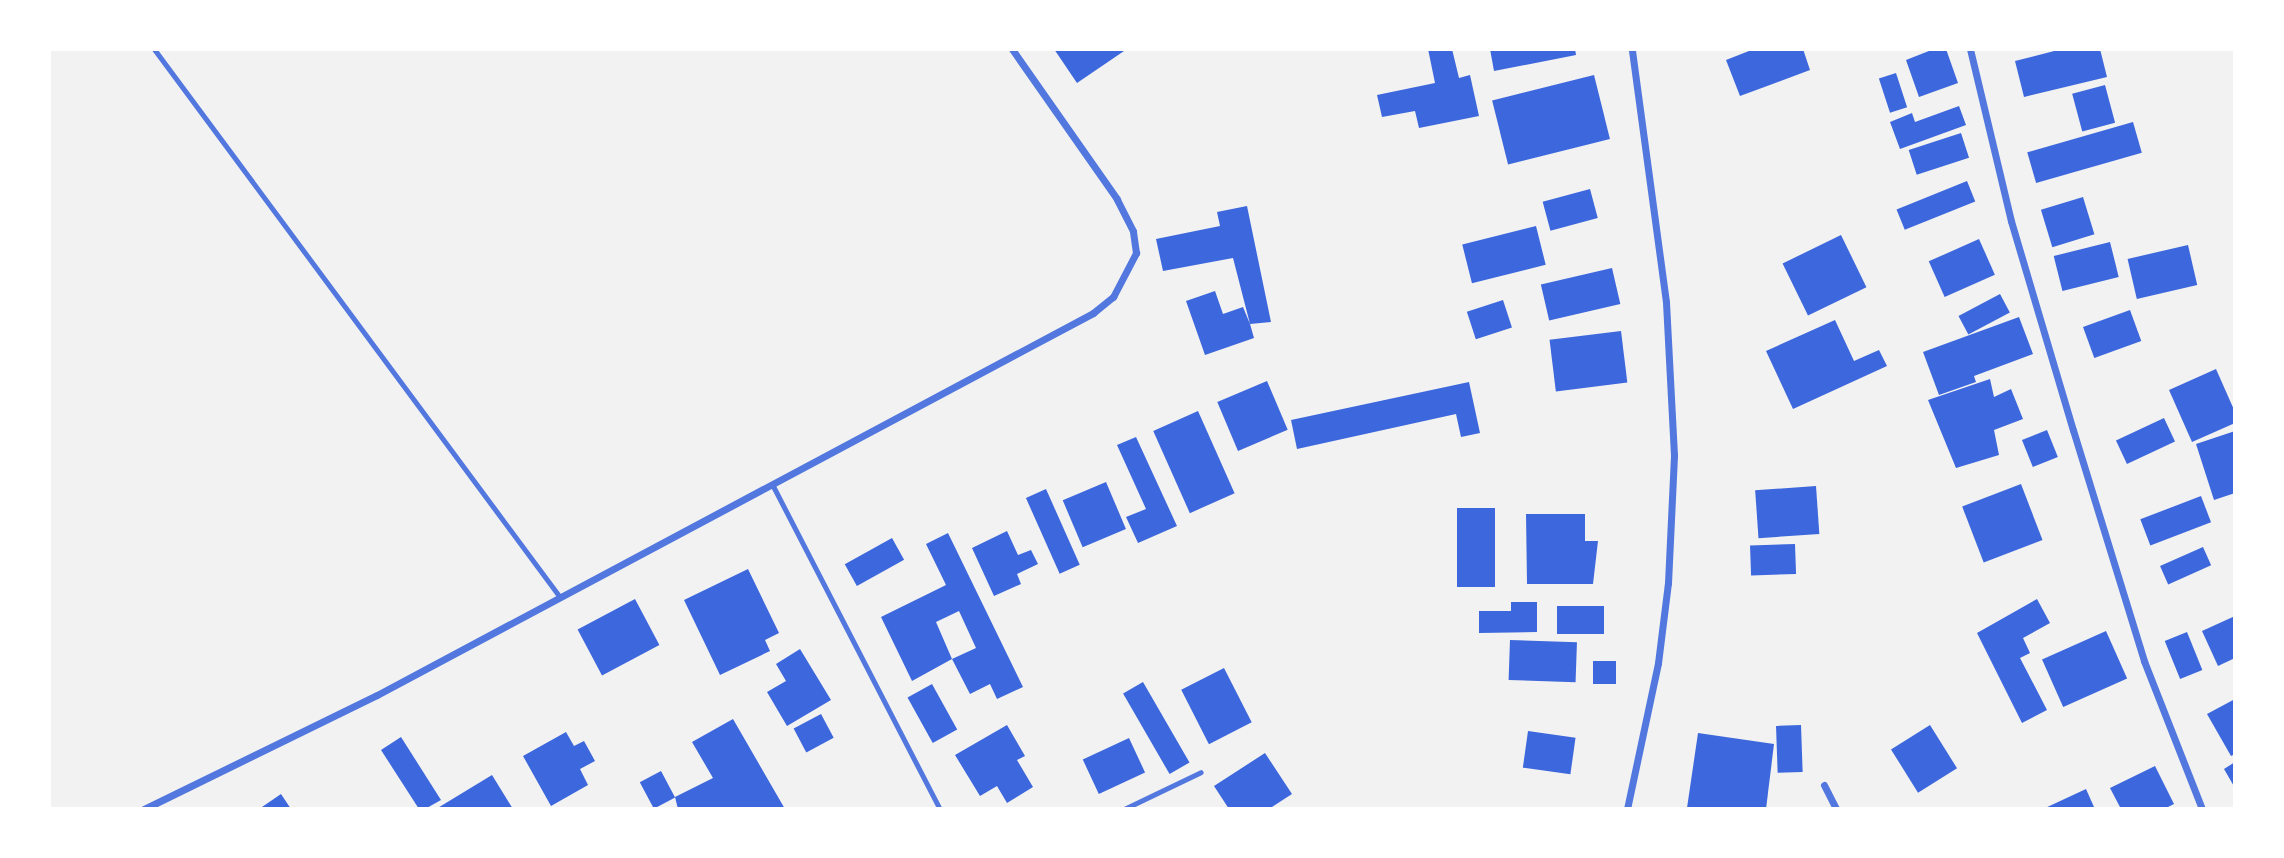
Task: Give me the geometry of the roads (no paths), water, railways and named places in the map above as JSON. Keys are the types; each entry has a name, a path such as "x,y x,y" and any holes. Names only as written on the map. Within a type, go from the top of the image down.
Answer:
{"street":[{"path":"144,809 377,695 1093,313 1128,276 1136,253 1133,231 1117,199 1012,49"},
{"path":"1627,809 1658,663 1668,583 1674,455 1666,302 1632,49"},
{"path":"1970,49 2011,221 2073,430 2144,660 2202,809"},
{"path":"1824,785 1836,809"}],"lane":[{"path":"154,49 559,596"},
{"path":"773,486 940,809"},
{"path":"1124,809 1201,772"}]}
